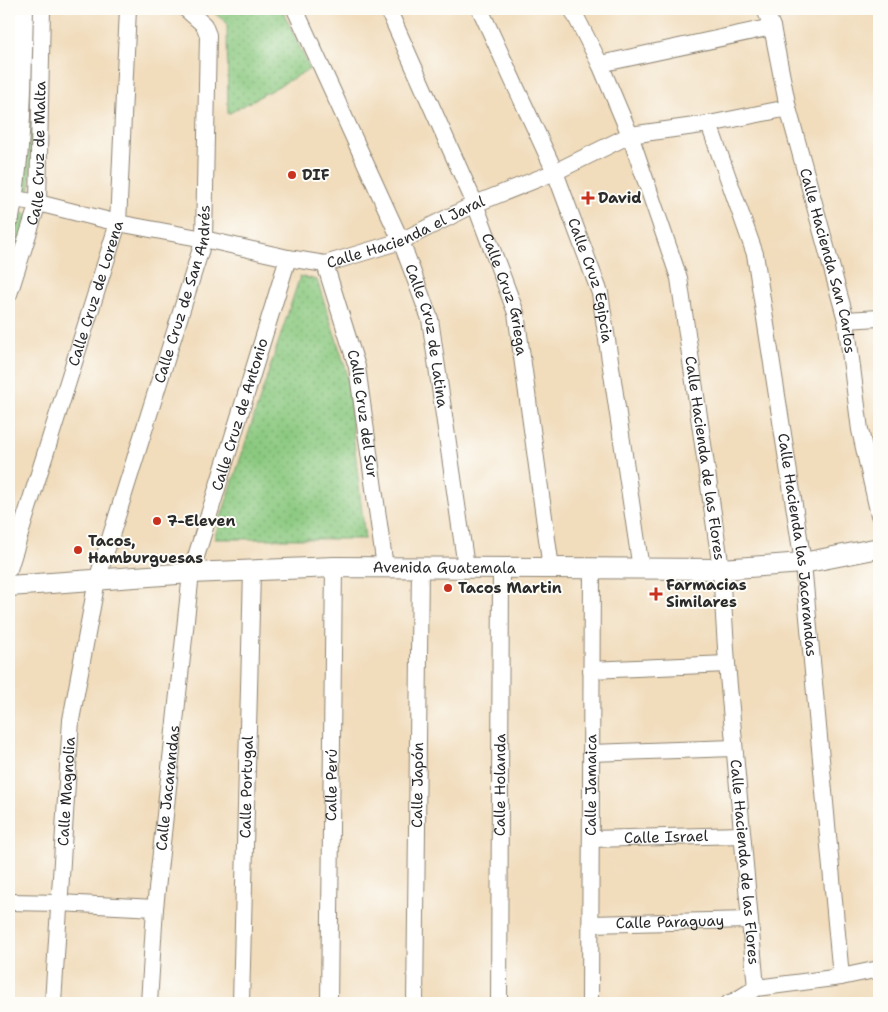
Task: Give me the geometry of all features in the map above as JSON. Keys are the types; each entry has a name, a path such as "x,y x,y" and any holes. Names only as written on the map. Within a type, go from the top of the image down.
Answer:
{"street":[{"path":"9,218 20,127 23,9"},
{"name":"Calle Cruz de Malta","path":"9,294 38,203 42,9"},
{"name":"Calle Cruz de Lorena","path":"9,569 118,223 128,9"},
{"name":"Calle Cruz de San Andrés","path":"97,580 204,239 208,35 204,25 186,9"},
{"name":"Calle Cruz de Latina","path":"295,9 401,241 430,319 466,567"},
{"name":"Calle Cruz Griega","path":"388,9 475,204 516,313 551,568"},
{"name":"Calle Cruz Egipcia","path":"480,9 555,172 600,293 641,569"},
{"name":"Calle Hacienda de las Flores","path":"572,9 600,64 630,136 679,278 721,569 734,748 756,988"},
{"name":"Calle Hacienda San Carlos","path":"765,9 772,27 788,108 846,320 860,430 879,515"},
{"path":"600,64 772,27"},
{"name":"Calle Hacienda el Jaral","path":"11,198 118,223 325,264 401,241 475,204 555,172 630,136 709,124 788,108"},
{"name":"Calle Hacienda las Jacarandas","path":"709,124 755,254 802,563 841,977"},
{"name":"Calle Cruz de Antonio","path":"191,573 288,258"},
{"name":"Calle Cruz del Sur","path":"325,264 357,367 385,567"},
{"path":"846,320 879,318"},
{"name":"Avenida Guatemala","path":"9,586 191,573 334,567 721,569 802,563 879,548"},
{"name":"Calle Perú","path":"329,1003 334,567"},
{"name":"Calle Japón","path":"414,1003 420,567"},
{"name":"Calle Holanda","path":"499,1003 501,568"},
{"name":"Calle Jamaica","path":"590,1003 592,568"},
{"name":"Calle Portugal","path":"241,1003 252,571"},
{"name":"Calle Jacarandas","path":"148,1003 155,908 191,573"},
{"name":"Calle Magnolia","path":"53,1003 71,720 97,580"},
{"path":"591,670 727,664"},
{"path":"591,753 734,748"},
{"name":"Calle Israel","path":"591,840 742,834"},
{"path":"9,902 155,908"},
{"name":"Calle Paraguay","path":"591,924 749,920"},
{"path":"729,1003 756,988 841,977 879,969"}],"green space":[{"path":"31,9 38,9 30,192 22,188"},
{"path":"209,9 282,9 310,69 228,114 227,23"},
{"path":"21,213 31,215 9,283 9,251"},
{"path":"300,276 317,280 346,369 365,539 214,539"}],"place":[{"name":"DIF","path":"292,175"},
{"name":"David","path":"588,198"},
{"name":"7-Eleven","path":"157,521"},
{"name":"Tacos, Hamburguesas","path":"78,550"},
{"name":"Tacos Martin","path":"448,588"},
{"name":"Farmacias Similares","path":"656,594"}]}
